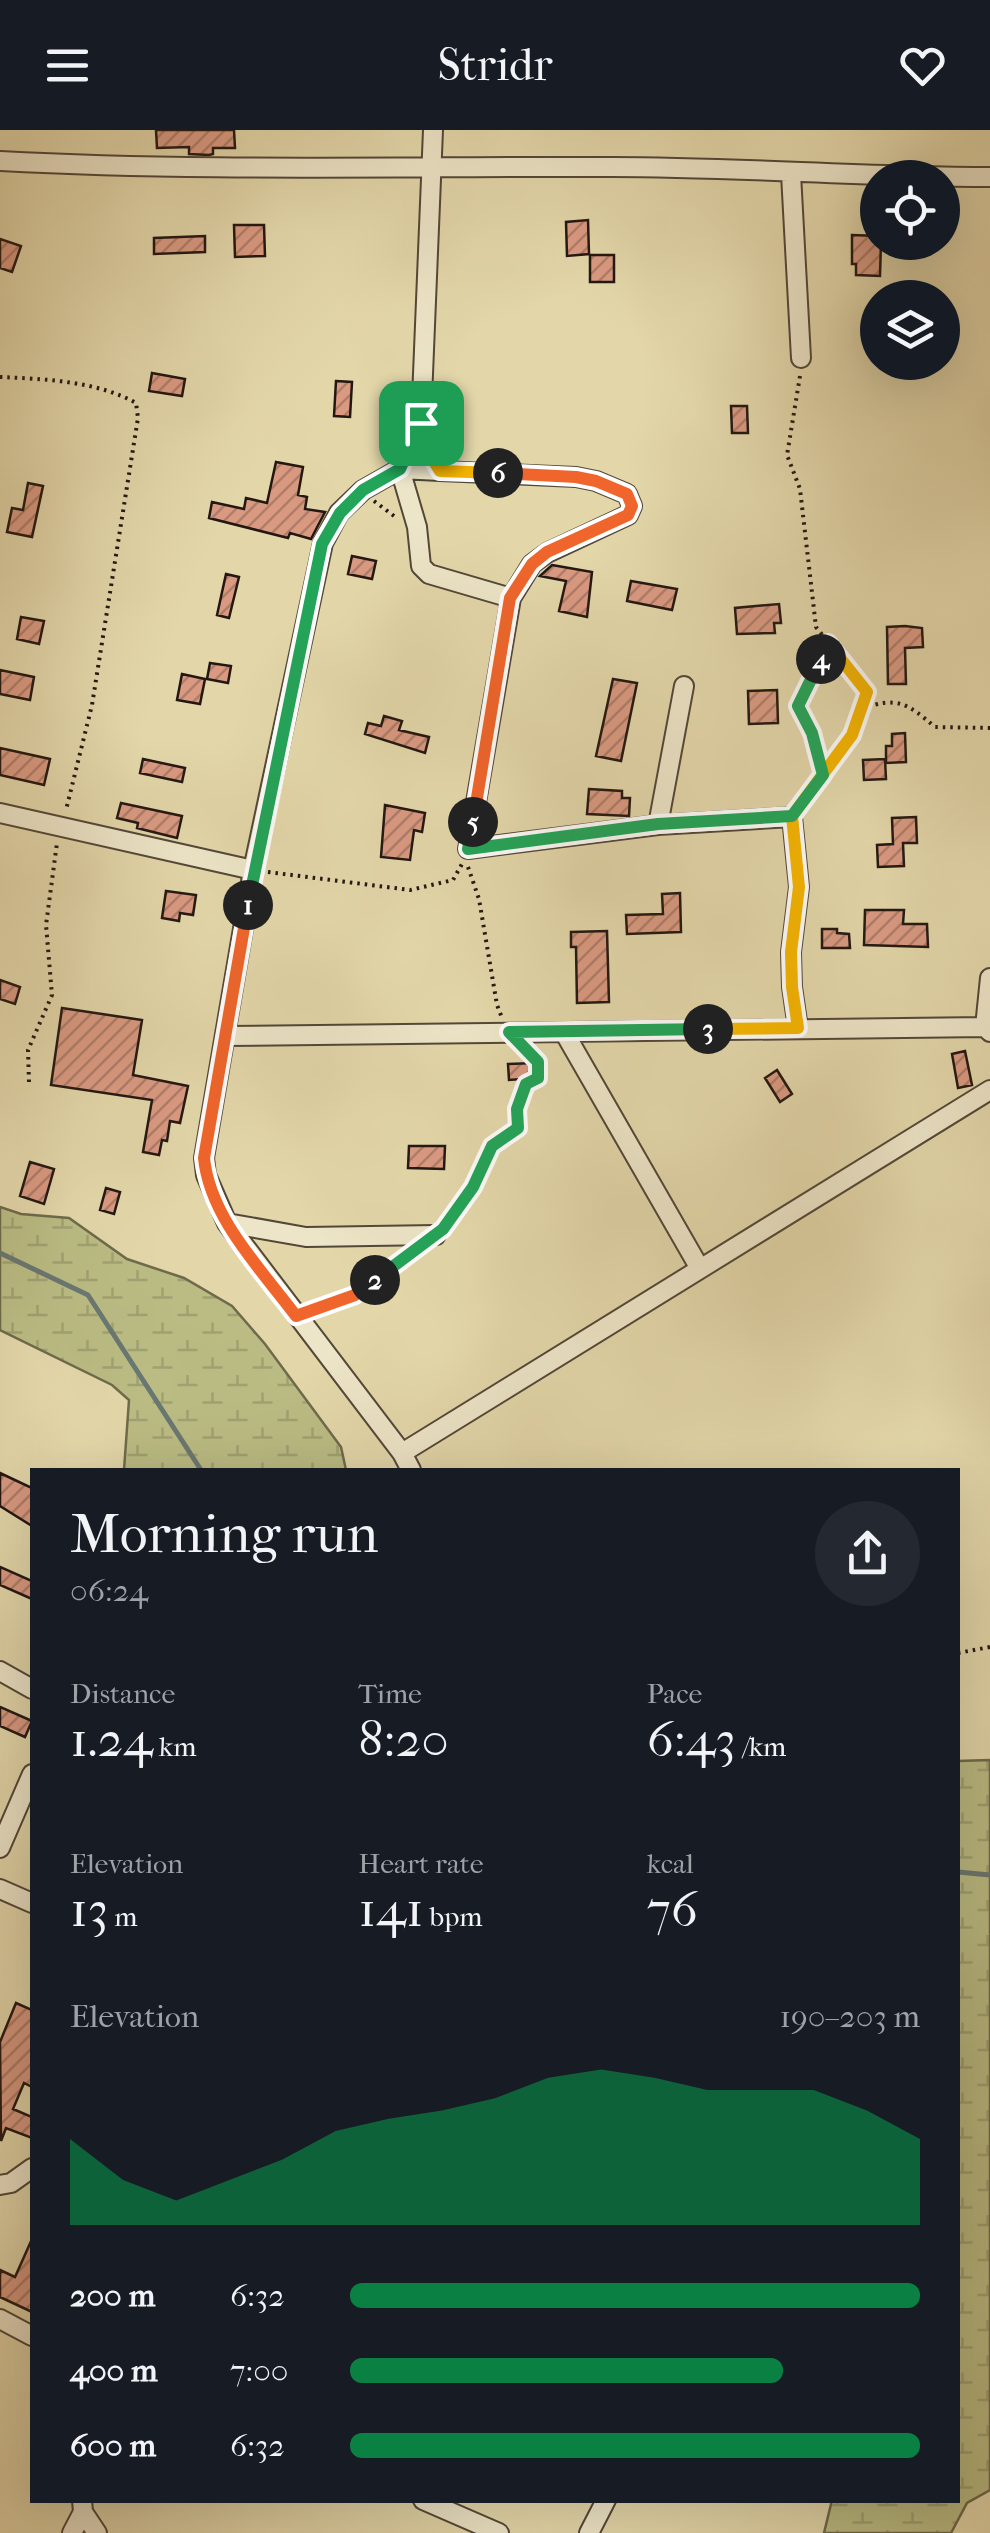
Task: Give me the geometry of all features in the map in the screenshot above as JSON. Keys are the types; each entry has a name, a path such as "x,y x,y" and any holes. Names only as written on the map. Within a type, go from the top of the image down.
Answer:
{"street":[{"path":"433,130 421,423 424,445 440,471"},
{"path":"0,161 92,166 617,167 990,177"},
{"path":"792,174 801,358"},
{"path":"421,423 400,469 417,527 420,566 429,574 510,598"},
{"path":"798,1028 791,952 799,887 792,816 658,824 468,849 510,598 532,564 547,552 628,515 632,506 627,494 576,477 400,469 363,490 340,513 322,544 254,870 204,1158 206,1175 227,1223 407,1461 699,1267 990,1090"},
{"path":"658,824 684,686"},
{"path":"0,813 254,870"},
{"path":"226,1036 987,1029 990,978"},
{"path":"564,1032 699,1267"},
{"path":"227,1223 306,1236 436,1235"},
{"path":"0,1670 30,1687"},
{"path":"0,1848 30,1779"},
{"path":"0,1889 30,1902"},
{"path":"0,2185 11,2183 30,2169"},
{"path":"0,2319 30,2335"},
{"path":"430,2503 499,2533"},
{"path":"588,2533 604,2503"},
{"path":"72,2533 82,2506"},
{"path":"82,2506 97,2533"}],"path":[{"path":"792,816 852,735 867,692 816,627 800,490 787,455 800,388 801,358"},
{"path":"0,377 48,379 123,396 136,403 138,418 92,705 50,874 46,924 52,995 28,1050 29,1082"},
{"path":"363,490 381,508 417,527"},
{"path":"823,775 812,733 798,706 828,643"},
{"path":"861,709 885,700 913,708 935,727 990,728"},
{"path":"254,870 410,890 452,880 464,859 480,899 497,1005 509,1032 538,1062 538,1078 526,1084 517,1109 518,1128 492,1146 473,1187 436,1235 355,1295 296,1316"},
{"path":"960,1653 990,1646"}],"green space":[{"path":"0,1207 21,1214 69,1218 127,1259 184,1278 232,1306 341,1447 346,1468 124,1468 129,1400 112,1385 0,1330"},
{"path":"990,1760 990,2490 967,2503 951,2533 824,2533 831,2503 960,2503 960,1761"}],"building":[{"path":"156,130 234,130 235,148 213,148 209,155 189,154 189,147 157,148"},
{"path":"588,220 589,254 567,256 566,222"},
{"path":"234,225 264,225 265,256 235,257"},
{"path":"852,235 860,235 860,260 880,260 880,276 856,275 856,264 852,264"},
{"path":"205,236 205,252 154,254 154,238"},
{"path":"0,239 21,246 12,272 0,268"},
{"path":"590,255 614,255 614,282 590,282"},
{"path":"152,373 185,379 182,396 149,391"},
{"path":"336,381 352,382 350,417 334,416"},
{"path":"731,406 747,406 748,433 732,433"},
{"path":"276,462 303,467 298,495 307,497 305,509 325,512 311,539 290,533 288,538 209,518 212,502 244,509 246,498 267,503"},
{"path":"28,483 43,486 32,537 7,532 12,508 23,510"},
{"path":"352,556 376,561 372,579 348,574"},
{"path":"552,565 592,572 587,617 559,611 566,581 540,576"},
{"path":"226,574 239,577 229,618 217,615"},
{"path":"631,581 677,589 672,610 627,601"},
{"path":"779,604 781,623 774,623 775,633 737,634 735,608"},
{"path":"21,617 44,621 39,644 17,639"},
{"path":"887,627 922,628 923,647 905,648 906,684 888,684"},
{"path":"210,663 231,666 228,683 207,679"},
{"path":"0,670 34,677 30,700 0,694"},
{"path":"182,674 205,679 200,704 177,700"},
{"path":"613,679 637,683 621,761 596,756"},
{"path":"777,690 778,723 749,724 748,691"},
{"path":"384,716 402,721 399,730 429,737 425,753 365,734 368,723 381,726"},
{"path":"905,733 906,762 886,763 886,746 892,746 892,734"},
{"path":"0,748 50,759 44,785 0,775"},
{"path":"143,759 185,768 182,782 140,773"},
{"path":"885,759 886,779 864,780 863,760"},
{"path":"589,789 622,791 622,798 630,798 629,816 587,814"},
{"path":"121,803 182,816 177,838 137,828 138,823 117,818"},
{"path":"385,805 425,813 422,832 414,830 410,860 381,857"},
{"path":"916,817 917,843 903,843 904,866 878,867 877,845 893,844 892,818"},
{"path":"166,891 196,895 193,915 180,913 179,921 162,918"},
{"path":"680,893 681,932 627,934 626,915 663,914 662,894"},
{"path":"865,910 904,910 903,924 927,924 928,947 864,945"},
{"path":"822,929 849,934 850,948 822,948"},
{"path":"607,931 609,1002 577,1003 576,947 571,947 571,932"},
{"path":"0,980 20,987 15,1004 0,999"},
{"path":"62,1008 142,1020 133,1075 188,1086 180,1123 170,1121 167,1141 162,1140 159,1155 143,1152 152,1100 51,1085"},
{"path":"965,1051 972,1085 958,1088 952,1054"},
{"path":"535,1063 535,1078 509,1080 508,1064"},
{"path":"777,1070 792,1094 780,1102 765,1078"},
{"path":"409,1146 445,1146 444,1169 408,1168"},
{"path":"30,1162 54,1169 44,1204 20,1196"},
{"path":"106,1188 120,1192 114,1214 100,1210"},
{"path":"0,1473 30,1487 30,1525 0,1506"},
{"path":"0,1567 30,1580 30,1598 0,1585"},
{"path":"0,1707 30,1720 25,1737 0,1726"},
{"path":"16,2003 30,2009 30,2086 24,2083 13,2109 30,2116 30,2137 6,2128 1,2141 0,2042"},
{"path":"30,2243 30,2311 0,2297 0,2270 15,2277"}],"waterway":[{"path":"0,1253 88,1295 200,1468"},
{"path":"960,1872 990,1875"}],"route":[{"path":"421,423 400,469 363,490 340,513 322,544 254,870 204,1158 214,1198 227,1223 296,1316 355,1295 402,1262 452,1218 473,1187 492,1146 518,1128 517,1109 522,1094 526,1084 538,1078 538,1062 509,1032 798,1028 791,952 799,887 792,816 823,775 852,735 867,692 828,643 798,706 812,733 823,775 792,816 658,824 468,849 510,598 532,564 547,552 628,515 632,506 627,494 576,477 440,471 424,445 421,423"}]}
